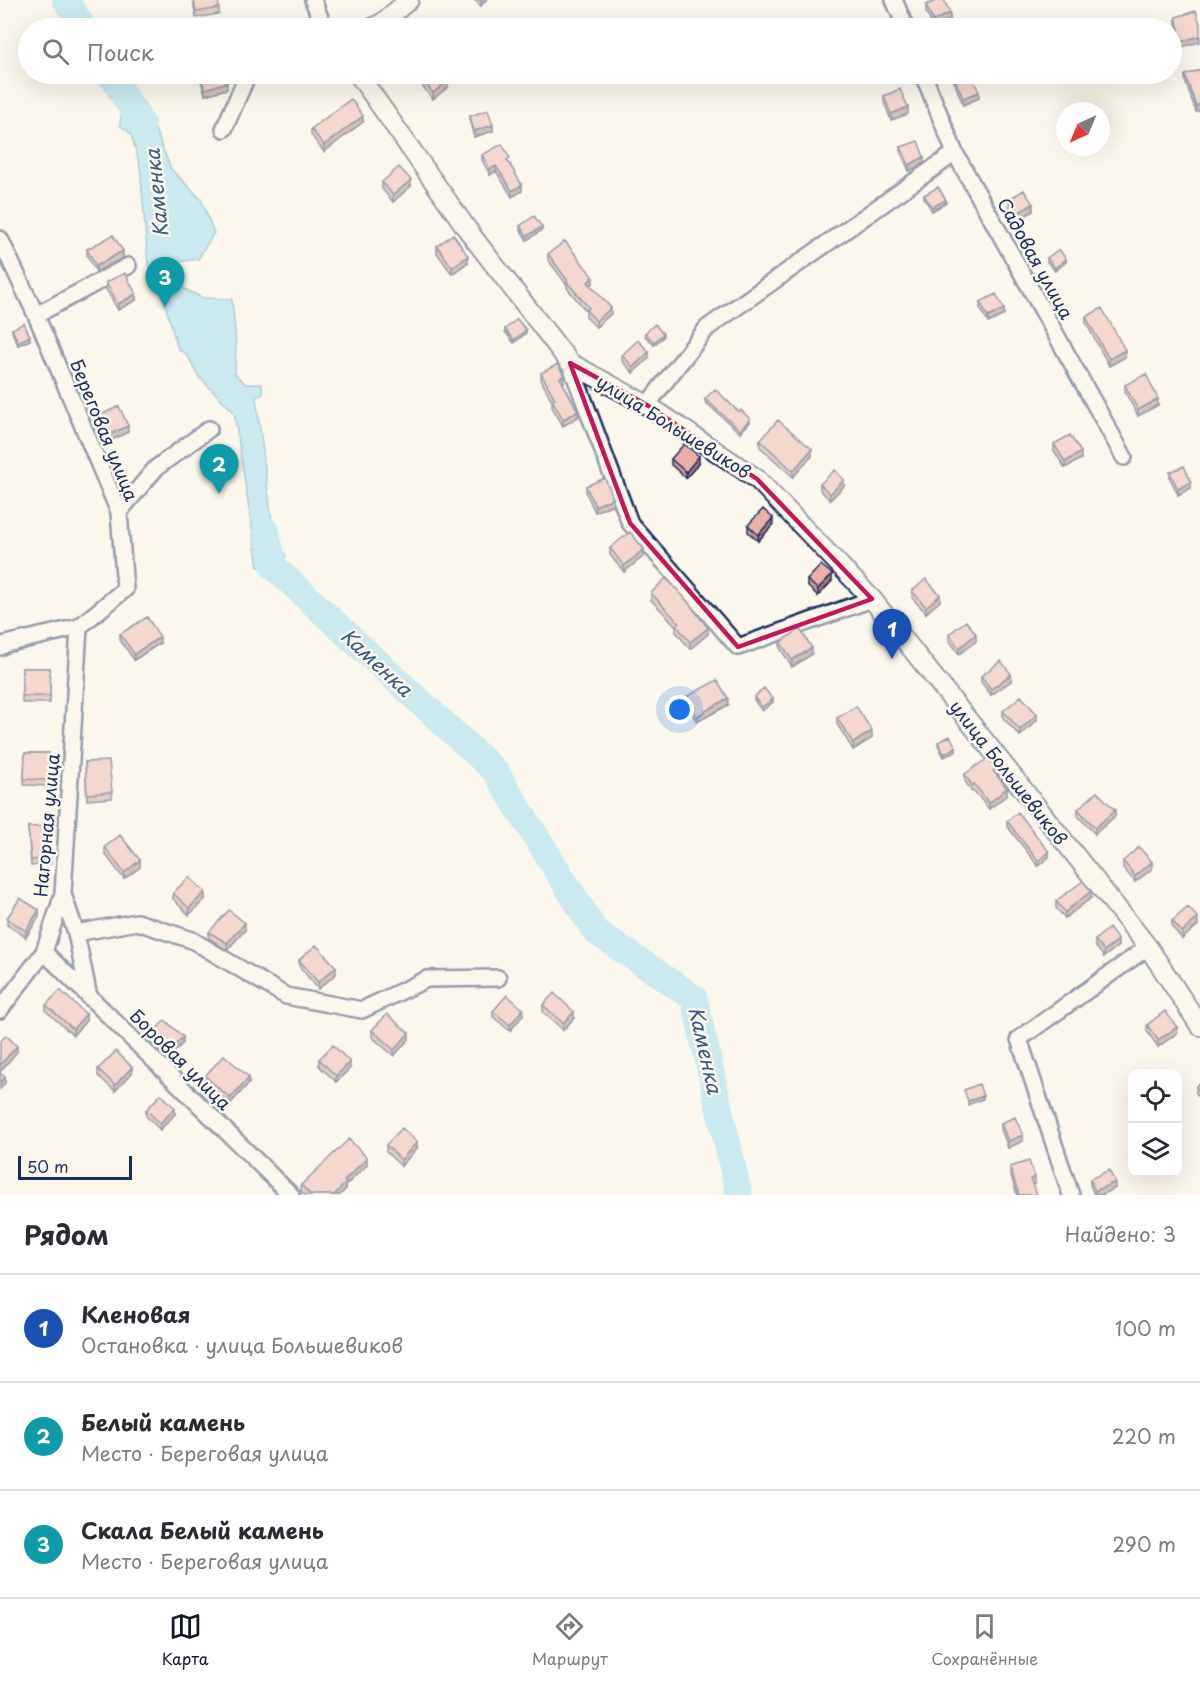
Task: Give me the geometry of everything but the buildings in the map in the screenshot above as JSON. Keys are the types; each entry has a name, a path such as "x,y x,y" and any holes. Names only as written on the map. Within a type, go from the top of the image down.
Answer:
{"street":[{"path":"313,0 321,18"},
{"path":"388,18 409,0"},
{"path":"894,0 902,18"},
{"path":"224,129 244,84"},
{"name":"улица Большевиков","path":"365,84 472,236 570,363 647,405 757,479 872,598 1148,947 1200,1026"},
{"name":"Садовая улица","path":"927,84 955,153 1124,457"},
{"path":"647,405 707,328 955,153"},
{"name":"Береговая улица","path":"0,239 36,315 119,512 125,589 79,627"},
{"path":"36,315 128,266"},
{"path":"570,363 630,523 738,647 872,598"},
{"path":"119,512 156,468 209,429"},
{"path":"0,648 6,644 79,627"},
{"name":"Нагорная улица","path":"0,1010 44,952 63,894 79,627"},
{"path":"63,894 76,933 90,997"},
{"path":"76,933 137,922 192,940 286,996 362,1010 427,979 498,978"},
{"path":"1071,1195 1019,1039 1148,947"},
{"name":"Боровая улица","path":"44,952 291,1195"}],"highlighted area":[{"path":"570,363 647,405 757,479 872,599 738,647 630,523"}],"water":[{"path":"123,93 144,102 171,169 201,199 214,233 198,259 179,262 181,287 203,298 232,299 236,343 235,374 246,384 262,384 263,394 256,397 273,530 286,556 274,567 258,567 234,412 199,377 187,355 178,349 157,277 148,265 140,166 131,134 120,125"}],"waterway":[{"name":"Каменка","path":"66,0 77,18"},
{"name":"Каменка","path":"116,84 142,124"},
{"name":"Каменка","path":"266,531 274,567 495,771 595,931 694,998 739,1195"}],"place":[{"name":"Скала Белый камень","path":"165,307"},
{"name":"Белый камень","path":"219,494"},
{"name":"Кленовая","path":"892,659"}]}
